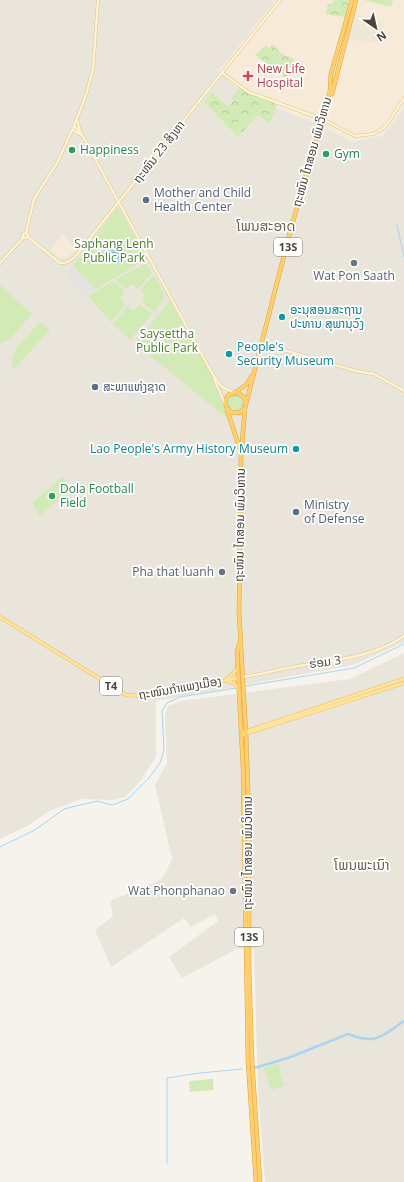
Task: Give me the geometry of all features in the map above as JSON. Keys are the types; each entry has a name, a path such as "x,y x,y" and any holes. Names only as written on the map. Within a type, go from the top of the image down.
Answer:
{"highway":[{"name":"ຖະໜົນ ໄກສອນ ພົມວິຫານ","path":"241,683 238,678 237,653 239,644 241,455 246,406 290,232 323,120 330,91 331,74 352,0"},
{"name":"ຖະໜົນ ໄກສອນ ພົມວິຫານ","path":"235,392 246,385 257,369 291,236 356,0"},
{"path":"226,406 235,414 242,411 246,406 244,397 235,392"},
{"name":"13S","path":"226,406 227,397 235,392"},
{"name":"ຖະໜົນ ໄກສອນ ພົມວິຫານ","path":"226,406 241,455"},
{"name":"ຖະໜົນ ໄກສອນ ພົມວິຫານ","path":"239,644 242,653 243,677 241,692 249,818 249,967 252,1055 260,1182"},
{"path":"238,678 243,677"},
{"name":"ຖະໜົນ ໄກສອນ ພົມວິຫານ","path":"244,733 248,1062 251,1129 256,1182"},
{"path":"251,1129 256,1128"}],"main road":[{"name":"ຖະໜົນກຳແພງເມືອງ","path":"0,616 126,695 147,696 238,678"},
{"path":"238,669 225,681 234,684 241,692"},
{"path":"244,733 404,679"},
{"path":"244,733 404,683"}],"street":[{"path":"0,264 23,238 22,235 26,233 36,194 57,163 77,120 93,69 98,0"},
{"name":"ຖະໜົນ 23 ສິງຫາ","path":"28,237 55,260 65,263 74,258 280,0"},
{"path":"222,73 248,92 323,120 355,136 373,134 388,123 404,98"},
{"path":"77,120 82,135 118,204 213,375 226,406"},
{"path":"74,126 82,135"},
{"path":"73,130 82,135"},
{"path":"23,238 28,237 26,233"},
{"path":"263,344 356,371 374,374 404,390"},
{"path":"213,375 222,387 235,392"},
{"name":"ຮ່ອມ 3","path":"243,677 359,656 381,649 404,636"}],"shaded area":[{"path":"0,0 276,0 219,71 246,96 326,127 352,142 382,136 404,108 404,642 353,665 156,701 156,757 141,780 125,797 113,800 81,799 49,811 27,826 0,839"},
{"path":"276,0 404,0 404,108 382,136 352,142 326,127 246,96 218,71"},
{"path":"355,14 381,21 382,41 347,40"},
{"path":"62,233 75,250 68,257 59,258 51,250"},
{"path":"73,266 96,290 85,296 66,276"},
{"path":"127,381 141,392 132,403 128,400 129,398 119,389"},
{"path":"404,653 404,1182 265,1182 258,1090 254,949 237,949 182,978 169,957 218,921 215,914 191,927 184,918 111,967 95,930 113,916 110,901 162,879 172,859 155,785 167,763 165,716 168,706 181,701 350,679"}],"green space":[{"path":"334,0 349,0 345,17 326,14 328,4 331,4"},
{"path":"364,0 393,0 391,7"},
{"path":"272,44 282,54 294,59 287,78 255,55 266,45 269,48"},
{"path":"239,88 277,105 270,124 258,115 238,137 204,102 212,92 228,107 234,100 231,98"},
{"name":"Saphang Lenh Public Park","path":"118,207 147,259 95,289 73,266"},
{"path":"146,263 152,273 139,288 137,289 132,284 126,289 115,280"},
{"path":"154,275 165,297 154,312 142,302 146,296 140,290"},
{"path":"113,281 125,291 120,299 125,305 111,322 88,296"},
{"path":"0,285 32,314 9,339 0,344"},
{"name":"Saysettha Public Park","path":"170,301 210,372 228,419 135,343"},
{"path":"139,304 152,314 130,340 113,324 127,307 134,311"},
{"path":"40,322 50,330 14,369 11,364 16,348"},
{"path":"233,393 243,397 245,404 242,411 235,413 227,408 226,399"},
{"name":"Dola Football Field","path":"62,477 71,488 40,516 32,503"},
{"path":"278,1064 284,1086 271,1090 264,1068"},
{"path":"213,1079 214,1090 190,1092 189,1081"}],"water":[{"path":"116,240 118,250 126,253 119,263 108,256 105,247 106,243"}],"waterway":[{"path":"397,225 404,257"},
{"path":"246,686 354,668 404,644"},
{"path":"0,847 35,830 64,809 97,801 112,805 128,799 149,778 160,763 164,750 162,711 167,703 180,697 236,688"},
{"path":"254,1068 288,1058 348,1034 365,1039 378,1038 404,1021"},
{"path":"167,1163 167,1078 242,1069"}],"place":[{"name":"New Life Hospital","path":"248,76"},
{"name":"Happiness","path":"72,150"},
{"name":"Gym","path":"326,154"},
{"name":"Mother and Child Health Center","path":"146,200"},
{"name":"Wat Pon Saath","path":"354,263"},
{"name":"ອະນຸສອນສະຖານ ປະທານ ສຸພານຸວົງ","path":"282,317"},
{"name":"People's Security Museum","path":"229,354"},
{"name":"ສະພາແຫ່ງຊາດ","path":"95,387"},
{"name":"Lao People's Army History Museum","path":"296,449"},
{"name":"Dola Football Field","path":"52,496"},
{"name":"Ministry of Defense","path":"296,512"},
{"name":"Pha that luanh","path":"222,572"},
{"name":"Wat Phonphanao","path":"233,891"}],"district":[{"name":"ໂພນສະອາດ","path":"266,226"},
{"name":"ໂພນພະເນົາ","path":"362,865"}]}
